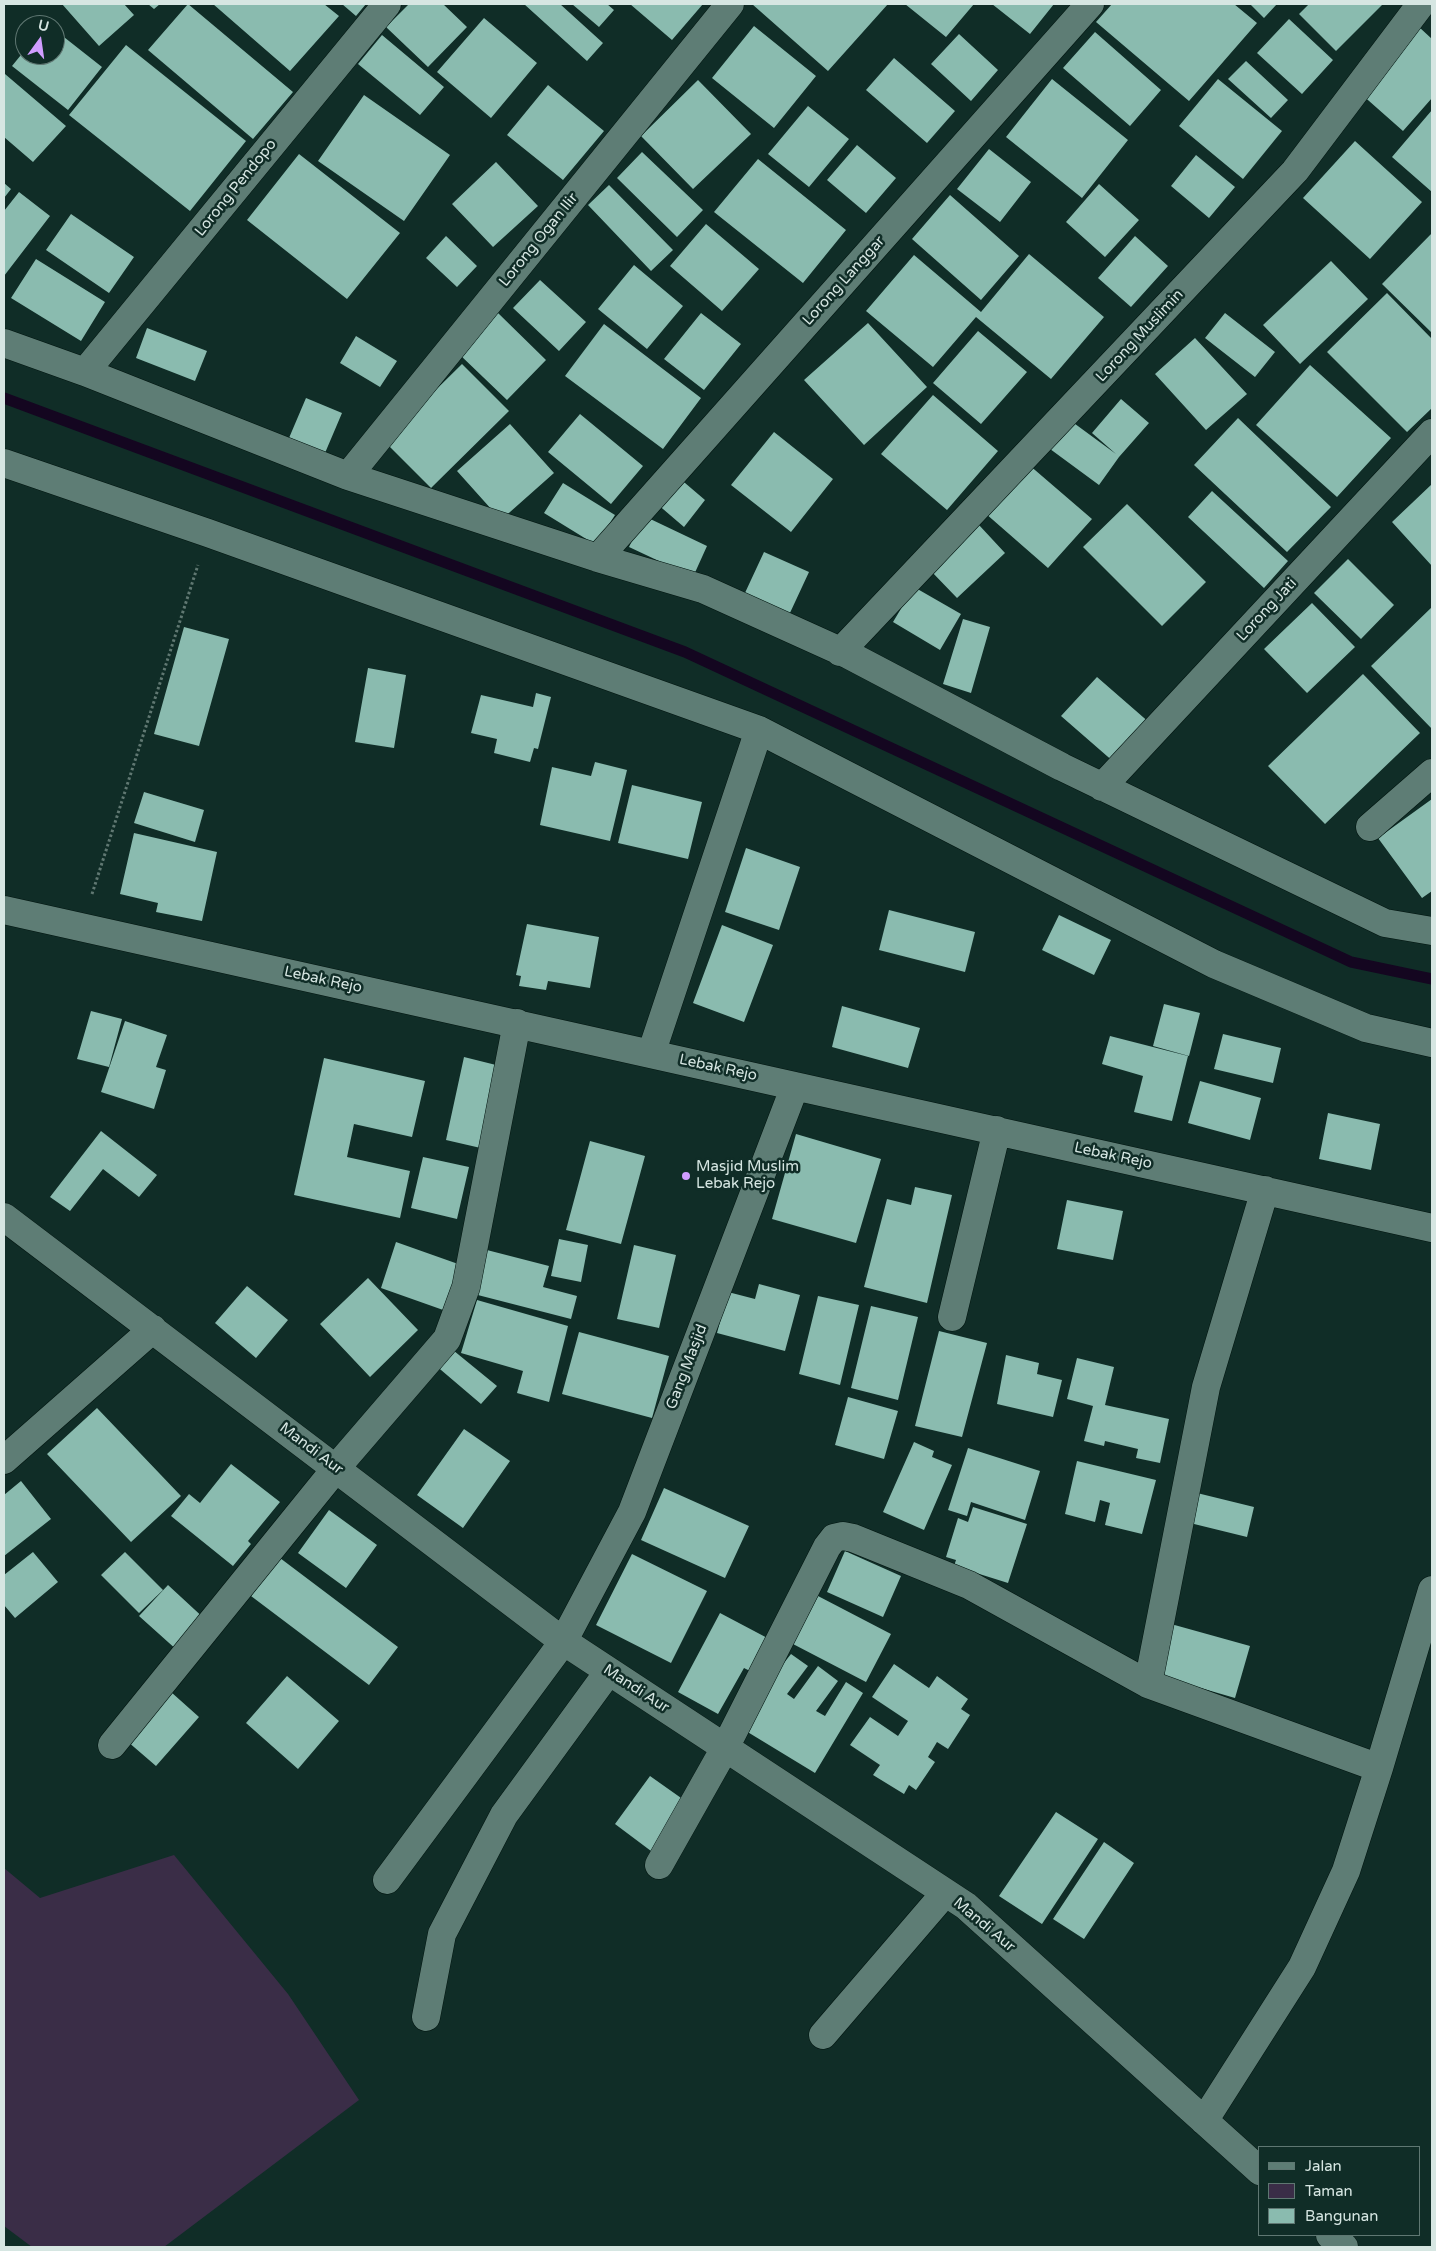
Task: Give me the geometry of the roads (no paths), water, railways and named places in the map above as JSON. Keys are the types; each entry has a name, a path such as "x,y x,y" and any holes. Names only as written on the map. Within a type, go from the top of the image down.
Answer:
{"street":[{"name":"Lorong Pendopo","path":"85,372 387,4"},
{"name":"Lorong Ogan Ilir","path":"348,476 730,4"},
{"name":"Lorong Langgar","path":"598,558 1090,4"},
{"name":"Lorong Muslimin","path":"840,652 1295,171 1421,4"},
{"path":"4,343 85,372 348,476 598,558 703,589 840,652 1102,787 1385,923 1432,931"},
{"name":"Lorong Jati","path":"1102,787 1432,433"},
{"path":"4,463 208,533 759,730 1214,964 1366,1028 1432,1043"},
{"path":"651,1054 759,730"},
{"path":"1370,827 1432,773"},
{"name":"Lebak Rejo","path":"4,910 1432,1228"},
{"path":"112,1745 337,1469 447,1339 466,1287 516,1023"},
{"name":"Gang Masjid","path":"387,1880 563,1642 632,1512 796,1086"},
{"path":"952,1317 998,1130"},
{"path":"1148,1684 1206,1387 1265,1190"},
{"name":"Mandi Aur","path":"4,1217 153,1328 563,1642 966,1906 1258,2169"},
{"path":"4,1460 153,1328"},
{"path":"659,1865 725,1748 827,1546 834,1538 844,1536 969,1584 1148,1684 1379,1768"},
{"path":"1204,2121 1302,1967 1346,1871 1432,1590"},
{"path":"426,2017 442,1934 504,1815 609,1671"},
{"path":"823,2036 945,1893"},
{"path":"1331,2236 1344,2247"}],"waterway":[{"path":"4,398 685,652 1351,962 1432,979"}],"place":[{"name":"Masjid Muslim Lebak Rejo","path":"686,1176"}]}
